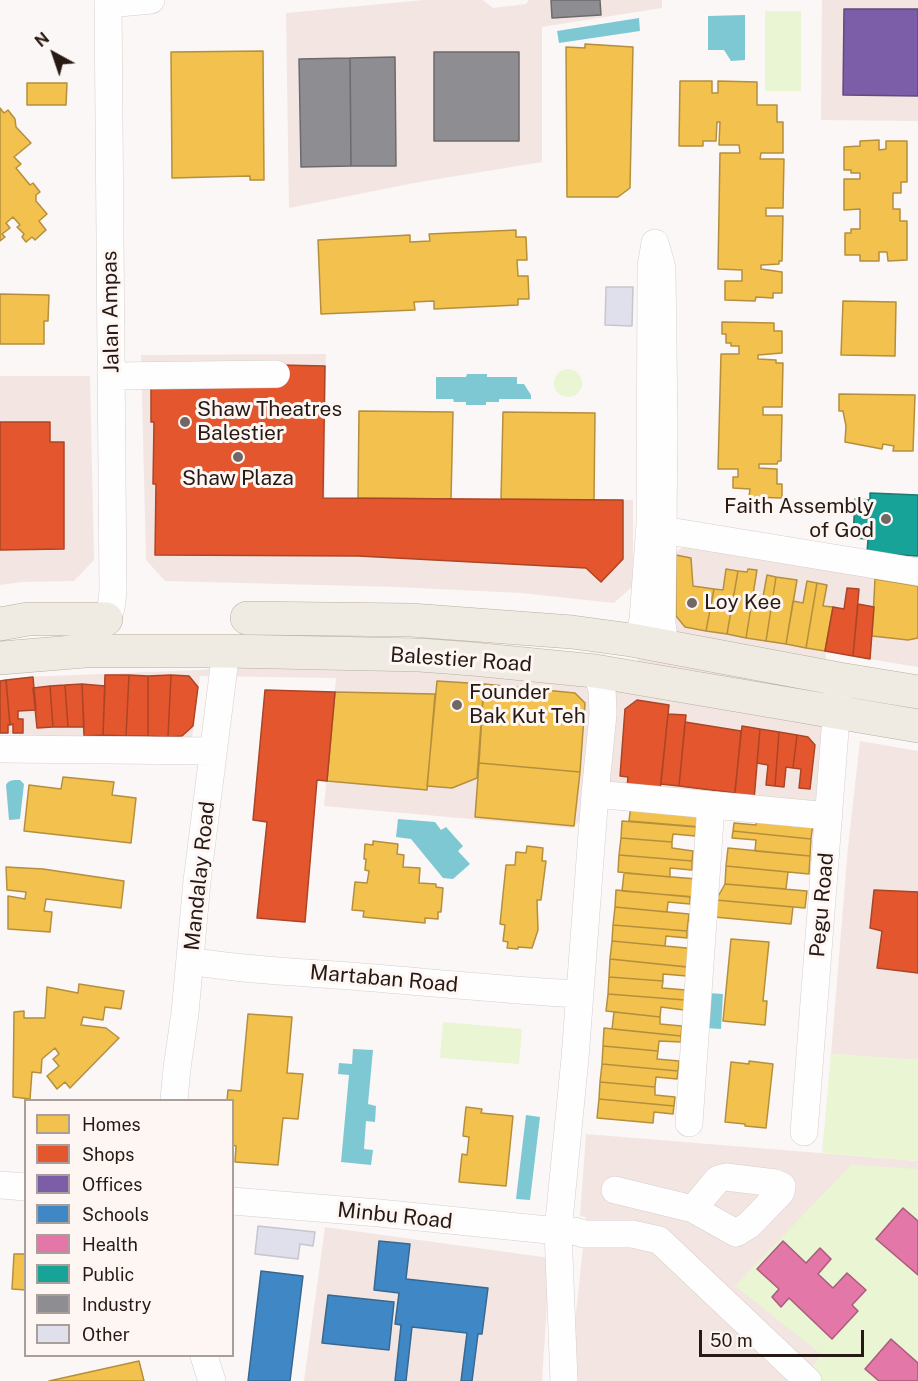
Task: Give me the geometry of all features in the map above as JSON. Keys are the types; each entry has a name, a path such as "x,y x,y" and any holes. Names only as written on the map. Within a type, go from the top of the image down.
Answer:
{"main road":[{"name":"Balestier Road","path":"247,618 411,620 572,632 631,640 918,692"},
{"path":"0,624 28,619 106,619"},
{"name":"Balestier Road","path":"0,658 85,651 420,655 595,671 918,726"}],"street":[{"name":"Jalan Ampas","path":"106,619 111,608 113,592 108,2 150,0"},
{"path":"631,640 640,631 643,620 650,524 651,267 656,243 662,268 664,427 662,624 664,637 670,647"},
{"path":"112,376 276,374"},
{"path":"663,530 918,572"},
{"name":"Mandalay Road","path":"174,1099 197,881 226,651"},
{"path":"564,1381 558,1232 575,1058 603,698 602,688 595,671"},
{"name":"Pegu Road","path":"804,1132 840,679"},
{"path":"0,749 213,752"},
{"path":"595,794 829,816"},
{"path":"689,1123 711,805"},
{"name":"Martaban Road","path":"190,961 579,994"},
{"path":"0,1185 24,1187"},
{"path":"615,1190 693,1209"},
{"name":"Minbu Road","path":"234,1201 368,1212 558,1232 632,1234 659,1240 808,1381"},
{"path":"204,1357 212,1381"}],"shaded area":[{"path":"423,0 483,0 493,8 526,4 529,0 662,0 662,8 542,27 542,162 414,183 289,208 286,13"},
{"path":"822,0 918,0 918,121 821,120"},
{"name":"Shaw Plaza","path":"326,354 325,498 633,500 633,586 614,603 521,593 397,587 165,581 146,560 141,355"},
{"path":"0,376 90,376 94,560 74,581 22,582 0,585"},
{"path":"685,545 918,582 918,667 826,652 822,744 815,806 618,787 572,828 324,806 336,678 200,676 191,746 104,744 38,735 0,734 0,680 24,677 199,670 338,658 629,671 674,615 675,553"},
{"path":"860,741 918,751 918,1060 831,1054 848,847"},
{"path":"586,1134 918,1161 918,1381 569,1381 586,1217 580,1216"},
{"path":"325,1227 550,1258 542,1381 304,1381"}],"green space":[{"path":"765,11 801,11 801,91 765,91"},
{"path":"568,369 578,373 582,383 578,393 568,397 558,393 554,383 558,373"},
{"path":"443,1022 522,1029 519,1064 440,1058"},
{"path":"831,1054 918,1060 918,1161 822,1153"},
{"path":"851,1165 918,1169 918,1381 802,1381 821,1354 735,1286"}],"water":[{"path":"745,15 745,60 731,61 724,50 708,50 708,16"},
{"path":"639,18 640,31 559,43 557,31"},
{"path":"467,374 517,377 517,384 524,384 531,399 499,399 499,402 486,402 486,405 466,405 466,402 454,402 453,399 436,399 436,377 466,377"},
{"path":"20,780 24,784 20,819 9,820 6,785 10,781"},
{"path":"398,819 435,822 441,830 446,827 463,846 458,851 470,864 453,879 443,878 411,839 396,837"},
{"path":"708,993 723,994 721,1029 705,1028"},
{"path":"353,1049 373,1050 368,1104 376,1106 375,1122 366,1121 364,1149 373,1150 371,1165 341,1162 349,1075 338,1074 339,1063 352,1064"},
{"path":"526,1115 540,1117 530,1200 516,1199"}],"building: Homes":[{"path":"585,44 633,47 630,188 618,197 567,197 566,47 585,48"},
{"path":"263,51 264,180 250,180 250,176 172,178 171,52"},
{"path":"680,81 712,81 712,93 718,93 718,81 757,82 757,105 777,105 777,122 783,122 783,153 761,153 760,159 784,159 783,208 766,208 766,216 783,216 782,261 779,261 779,264 761,265 761,269 782,272 782,293 773,293 773,298 756,297 755,301 725,300 725,281 742,281 742,270 718,269 720,153 740,153 739,145 719,145 720,122 717,122 716,141 703,141 703,146 679,146"},
{"path":"27,83 67,83 66,105 27,105"},
{"path":"0,108 4,113 8,110 15,119 16,127 31,143 14,157 21,164 16,168 30,185 33,183 40,192 36,195 36,201 47,214 39,221 46,230 35,240 32,237 26,242 22,237 24,234 17,227 20,225 13,217 6,223 10,228 2,234 5,237 0,241"},
{"path":"879,140 879,150 886,149 886,141 907,141 907,182 901,182 901,193 893,193 893,209 900,209 900,221 907,221 907,260 888,261 887,252 879,252 879,261 860,261 860,255 845,255 845,233 851,233 851,229 860,229 860,209 844,210 844,179 860,179 860,173 844,170 844,147 860,146 860,141"},
{"path":"516,230 516,237 526,237 527,260 517,260 518,276 528,276 529,299 518,299 518,305 434,309 434,301 414,302 415,310 321,314 318,240 410,235 410,242 430,241 429,234"},
{"path":"0,294 49,295 48,321 44,321 44,344 0,344"},
{"path":"843,301 896,302 895,356 841,355"},
{"path":"722,322 774,323 774,331 782,331 782,353 758,355 758,359 776,360 776,363 783,363 782,407 763,407 763,415 782,415 781,461 777,464 759,464 759,468 777,469 777,484 782,484 782,498 749,497 750,489 733,488 733,477 738,477 738,469 718,469 721,354 739,354 739,346 726,343 726,334 722,334"},
{"path":"839,394 915,395 913,451 893,451 894,446 883,444 882,449 845,442 846,426 843,411 839,411"},
{"path":"359,411 453,412 451,499 358,498"},
{"path":"503,412 595,413 594,500 501,499"},
{"path":"676,555 691,558 693,586 714,589 706,631 685,627 676,616"},
{"path":"726,569 738,571 727,634 706,631 714,589 723,590"},
{"path":"748,569 757,570 746,638 727,634 738,571 747,572"},
{"path":"767,575 776,577 766,641 746,638 753,595 763,597"},
{"path":"776,577 797,580 786,644 766,641"},
{"path":"875,579 918,586 918,638 908,640 872,636"},
{"path":"807,581 817,583 806,648 786,644 793,601 803,603"},
{"path":"817,583 827,585 823,606 833,607 825,651 806,648"},
{"path":"437,681 484,684 477,778 452,788 427,786"},
{"path":"484,684 575,693 585,703 580,772 479,763"},
{"path":"335,692 435,694 427,790 327,781"},
{"path":"479,763 580,772 574,826 475,817"},
{"path":"63,777 114,782 112,795 136,798 131,843 24,831 29,785 61,789"},
{"path":"631,805 697,815 701,827 629,821"},
{"path":"757,817 813,823 811,839 733,831 734,823 756,825"},
{"path":"622,821 696,827 695,836 673,834 672,842 621,838"},
{"path":"733,831 811,839 810,856 755,851 756,840 732,838"},
{"path":"621,838 672,842 672,848 693,851 692,861 619,855"},
{"path":"373,841 398,844 397,854 404,855 403,867 420,868 419,883 436,884 436,887 443,888 441,912 438,912 438,919 425,918 425,923 363,917 364,911 352,910 355,882 367,883 369,871 365,870 365,844 373,845"},
{"path":"527,846 543,848 542,861 546,861 541,900 537,900 538,930 532,948 507,948 508,942 503,941 505,925 500,924 506,865 515,865 516,852 526,853"},
{"path":"728,848 810,856 809,874 726,866"},
{"path":"619,855 692,861 692,870 670,868 670,877 618,872"},
{"path":"726,866 788,872 786,889 725,884"},
{"path":"6,867 43,869 124,881 121,908 46,899 44,911 52,912 50,932 8,929 8,896 25,899 26,892 7,890"},
{"path":"624,873 697,879 695,897 622,891"},
{"path":"725,884 807,891 805,908 716,900"},
{"path":"616,890 690,897 690,904 668,902 667,912 615,907"},
{"path":"716,900 793,907 791,924 714,917"},
{"path":"615,907 689,914 687,931 613,925"},
{"path":"613,925 687,931 687,938 666,936 665,946 612,941"},
{"path":"731,939 769,942 763,1001 767,1001 765,1025 723,1021"},
{"path":"612,941 697,949 696,968 610,959"},
{"path":"610,959 688,967 687,976 663,974 663,981 609,977"},
{"path":"609,977 663,981 662,988 686,990 685,1000 608,994"},
{"path":"79,984 124,991 121,1009 105,1007 103,1020 83,1017 81,1025 106,1028 119,1038 70,1088 65,1082 57,1089 47,1076 59,1066 53,1059 59,1054 55,1048 42,1059 41,1073 32,1072 30,1099 13,1097 14,1012 24,1011 24,1018 45,1018 47,987 78,993"},
{"path":"608,994 685,1000 684,1010 661,1007 660,1017 606,1011"},
{"path":"614,1012 660,1017 660,1024 682,1026 681,1036 612,1029"},
{"path":"248,1014 292,1017 287,1073 303,1074 298,1119 283,1118 278,1165 235,1162 234,1099 227,1099 228,1090 241,1091"},
{"path":"604,1028 681,1036 681,1042 659,1041 658,1051 603,1046"},
{"path":"603,1046 658,1051 657,1059 679,1061 678,1071 602,1064"},
{"path":"749,1061 773,1064 766,1128 725,1122 731,1062 749,1064"},
{"path":"602,1064 678,1071 677,1079 656,1077 655,1087 600,1082"},
{"path":"600,1082 655,1087 655,1095 675,1097 674,1106 599,1099"},
{"path":"599,1099 674,1106 673,1114 654,1112 653,1123 597,1118"},
{"path":"466,1107 482,1109 481,1113 513,1116 506,1186 459,1182 462,1154 467,1155 469,1137 463,1136"},
{"path":"14,1254 24,1254 24,1290 12,1289"},
{"path":"139,1361 144,1381 49,1381"}],"building: Shops":[{"name":"Shaw Plaza","path":"279,365 325,366 323,498 623,500 623,559 601,582 586,568 358,556 155,555 156,484 153,484 154,422 151,422 151,386"},
{"path":"0,422 50,422 50,442 64,442 64,549 0,550"},
{"path":"847,588 859,589 853,656 825,651 833,607 844,609"},
{"path":"858,604 874,607 870,659 853,656"},
{"path":"105,675 129,675 126,736 103,735"},
{"path":"129,675 148,676 148,736 126,736"},
{"path":"171,675 168,737 148,736 148,676"},
{"path":"171,675 189,676 198,687 193,726 182,736 168,737"},
{"path":"33,677 36,710 18,711 18,719 23,719 23,733 13,733 13,724 10,725 6,680"},
{"path":"6,680 10,725 8,725 8,733 0,733 0,681"},
{"path":"82,684 105,686 103,735 84,736"},
{"path":"82,684 84,727 68,727 65,685"},
{"path":"65,685 68,727 53,727 50,686"},
{"path":"50,686 53,727 37,728 33,688"},
{"path":"265,690 335,692 327,781 317,780 305,922 257,918 267,822 253,820"},
{"path":"637,700 669,705 660,790 627,787 628,777 620,776 625,709"},
{"path":"668,714 686,715 679,786 661,784"},
{"path":"685,722 741,731 735,793 679,786"},
{"path":"742,726 760,729 754,800 734,799"},
{"path":"760,729 779,732 775,786 766,785 768,765 757,763"},
{"path":"779,732 797,735 793,768 786,767 784,787 775,786"},
{"path":"797,735 808,737 815,745 810,789 799,788 801,769 793,768"},
{"path":"874,890 918,892 918,973 877,968 882,931 870,928"}],"building: Offices":[{"path":"844,9 918,9 918,96 843,95"}],"building: Schools":[{"path":"379,1241 410,1244 406,1279 488,1288 482,1334 478,1334 472,1381 461,1381 467,1333 412,1327 406,1381 395,1381 401,1325 395,1324 399,1293 374,1290"},
{"path":"261,1271 303,1276 290,1381 248,1381"},
{"path":"328,1295 394,1302 389,1350 322,1343"}],"building: Health":[{"path":"903,1208 918,1221 918,1275 876,1239"},
{"path":"783,1241 806,1263 820,1248 831,1259 818,1274 833,1288 847,1273 866,1290 852,1305 858,1311 832,1339 789,1298 781,1307 772,1297 779,1289 757,1269"},
{"path":"891,1339 918,1363 918,1381 879,1381 865,1369"}],"building: Public":[{"name":"Faith Assembly of God","path":"870,493 918,495 918,556 867,553 868,539 853,538 855,499 870,500"}],"building: Industry":[{"path":"551,0 600,0 601,15 552,18"},
{"path":"434,52 519,52 519,141 434,141"},
{"path":"395,57 396,166 351,166 350,58"},
{"path":"350,58 351,166 301,167 299,59"}],"building: Other":[{"path":"606,287 633,287 632,326 605,325"},
{"path":"258,1226 315,1232 313,1246 300,1244 298,1259 255,1254"}],"place":[{"name":"Shaw Theatres Balestier","path":"185,422"},
{"name":"Shaw Plaza","path":"238,457"},
{"name":"Faith Assembly of God","path":"886,519"},
{"name":"Loy Kee","path":"692,603"},
{"name":"Founder Bak Kut Teh","path":"457,705"}]}
